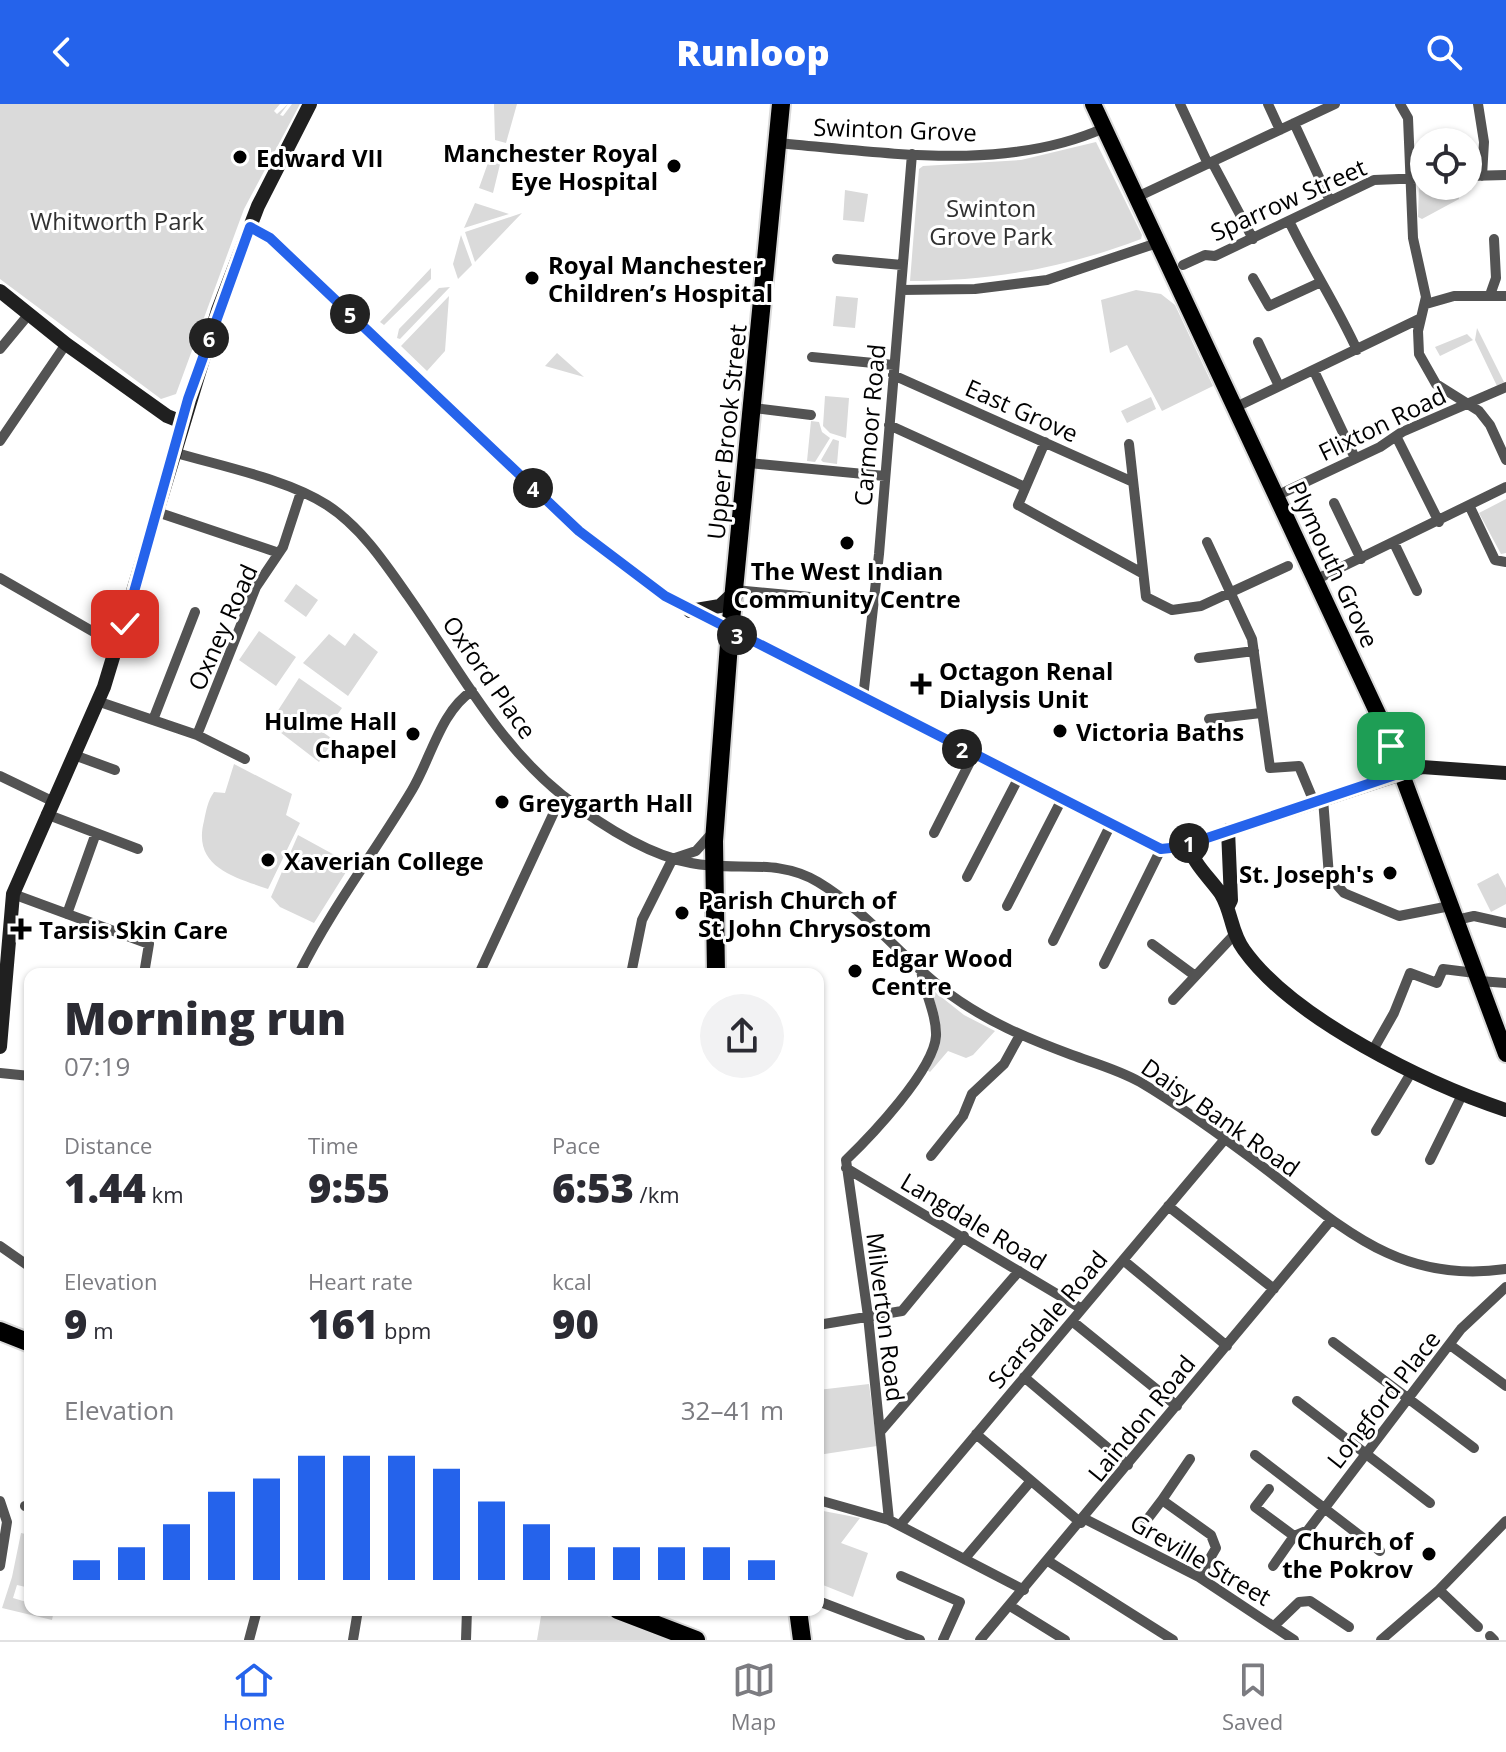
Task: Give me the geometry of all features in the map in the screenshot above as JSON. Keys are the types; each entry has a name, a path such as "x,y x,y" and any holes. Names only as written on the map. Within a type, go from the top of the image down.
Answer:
{"highway":[{"name":"Upper Brook Street","path":"716,968 713,865 730,631 749,463 781,104"},
{"path":"0,1331 24,1341"},
{"path":"634,1616 696,1640"},
{"path":"799,1616 802,1640"}],"main road":[{"name":"Plymouth Grove","path":"1093,104 1372,701 1506,1054"}],"street":[{"path":"0,1047 13,894 118,646 188,399 250,227 310,104"},
{"path":"1180,104 1253,239"},
{"path":"1268,104 1280,130"},
{"path":"1137,197 1335,104"},
{"path":"1400,104 1408,118 1410,158"},
{"path":"1478,104 1482,128"},
{"path":"1294,123 1330,201"},
{"name":"Swinton Grove","path":"777,143 912,154 982,154 1036,147 1104,128"},
{"path":"1482,129 1482,176 1506,175"},
{"name":"Carmoor Road","path":"863,698 912,154"},
{"name":"Sparrow Street","path":"1183,265 1253,239 1374,180 1410,178"},
{"path":"1412,200 1413,238 1426,304 1419,319 1417,345 1428,375 1444,391 1468,404 1490,425 1506,460"},
{"path":"1289,221 1319,283 1330,291 1357,350"},
{"path":"250,227 270,238 579,531 633,574 690,611 1161,849 1188,844 1426,766 1506,773"},
{"path":"1490,295 1496,278 1494,239"},
{"path":"901,290 975,289 1047,280 1157,243"},
{"path":"837,259 902,265"},
{"path":"1253,278 1269,306 1319,283"},
{"path":"0,291 66,344 147,402 182,422"},
{"path":"1426,304 1454,296 1506,296"},
{"path":"0,349 29,314"},
{"path":"1234,408 1419,319"},
{"path":"1258,342 1279,386"},
{"path":"0,441 66,344"},
{"name":"East Grove","path":"812,357 894,370 1133,482"},
{"path":"1314,371 1355,458"},
{"name":"Flixton Road","path":"1276,496 1397,438 1402,432 1506,387"},
{"path":"147,402 170,406 188,399"},
{"path":"754,408 811,415"},
{"path":"889,425 1025,487"},
{"path":"1397,438 1439,522"},
{"path":"1045,442 1018,505 1142,573"},
{"path":"1129,444 1144,594 1162,605 1181,611 1201,606 1288,566"},
{"name":"Oxford Place","path":"173,452 301,492 332,508 371,545 520,755 562,795 614,828 673,858 713,865"},
{"path":"749,463 885,476"},
{"path":"1315,580 1506,487"},
{"name":"Oxney Road","path":"197,735 256,587 279,553 301,492"},
{"path":"1334,503 1361,559"},
{"path":"1469,505 1495,560 1506,562"},
{"path":"157,512 279,553"},
{"path":"1207,542 1252,639 1270,768 1299,766 1318,800 1329,876 1335,886 1399,916 1453,913 1506,923"},
{"path":"1394,543 1417,591"},
{"path":"0,578 97,637 118,646"},
{"path":"690,611 720,606 734,592 810,597"},
{"path":"153,720 195,612"},
{"path":"1199,658 1254,651"},
{"path":"302,968 342,898 413,788 452,710 472,691"},
{"path":"97,701 197,735 245,759"},
{"path":"1209,719 1261,713"},
{"path":"934,833 974,754"},
{"path":"74,755 115,770"},
{"path":"967,877 1019,777"},
{"path":"1,779 96,833 138,849"},
{"path":"482,968 562,795"},
{"path":"1007,906 1062,799"},
{"path":"1053,941 1111,824"},
{"path":"632,968 642,920 673,858 696,851 716,827"},
{"path":"1228,830 1231,900 1228,906"},
{"path":"67,914 96,833"},
{"path":"1188,844 1191,857 1228,906 1234,935 1252,961 1282,987 1318,1016 1411,1073 1506,1110"},
{"path":"1104,964 1161,849"},
{"name":"Daisy Bank Road","path":"713,865 752,864 813,879 877,927 921,970 981,1015 1020,1035 1138,1081 1225,1139 1331,1220 1397,1260 1453,1272 1506,1269"},
{"path":"13,894 149,944 145,968"},
{"path":"1173,1000 1234,935"},
{"path":"1152,944 1194,975"},
{"path":"1373,1050 1394,1013 1410,973 1437,983 1443,969 1506,983"},
{"path":"846,1168 846,1160 885,1120 930,1056 936,1037 921,970"},
{"path":"931,1156 963,1116 972,1094 1004,1064 1020,1035"},
{"path":"0,1073 24,1075"},
{"path":"1376,1131 1411,1073"},
{"path":"1430,1160 1462,1095"},
{"name":"Scarsdale Road","path":"894,1522 976,1434 1225,1139"},
{"name":"Langdale Road","path":"846,1168 1082,1309"},
{"name":"Milverton Road","path":"846,1168 894,1522"},
{"path":"1168,1206 1274,1289"},
{"name":"Laindon Road","path":"980,1640 1083,1521 1331,1220"},
{"path":"824,1324 902,1311 964,1236"},
{"path":"0,1246 24,1263"},
{"path":"1123,1260 1227,1346"},
{"path":"880,1432 1019,1271"},
{"name":"Longford Place","path":"1273,1566 1294,1536 1308,1530 1467,1322 1506,1287"},
{"path":"1072,1321 1177,1406"},
{"path":"1333,1342 1474,1448"},
{"path":"1450,1345 1506,1386"},
{"path":"1024,1377 1128,1465"},
{"path":"1297,1401 1430,1503"},
{"name":"Greville Street","path":"976,1434 1030,1482 1083,1521 1199,1577 1294,1640"},
{"path":"1255,1455 1380,1551"},
{"path":"1143,1525 1190,1459"},
{"path":"966,1557 1030,1482"},
{"path":"1269,1489 1253,1511 1294,1536"},
{"path":"1162,1500 1211,1535 1216,1548 1199,1577"},
{"path":"0,1501 7,1522 0,1566"},
{"path":"824,1502 894,1522 1024,1590"},
{"path":"1381,1640 1439,1590 1506,1521"},
{"path":"1048,1561 1173,1640"},
{"path":"901,1576 960,1602 943,1640"},
{"path":"1439,1590 1478,1627"},
{"path":"1274,1626 1299,1602 1310,1601 1338,1615 1349,1627"},
{"path":"824,1603 920,1640"},
{"path":"1010,1606 1065,1640"},
{"path":"249,1640 255,1616"},
{"path":"353,1640 357,1616"},
{"path":"466,1640 467,1616"}],"green space":[{"name":"Whitworth Park","path":"0,104 280,104 274,111 277,114 288,104 280,115 283,116 292,104 300,104 244,209 176,394 161,399 0,279"},
{"path":"494,104 517,104 506,143 495,140"},
{"name":"Swinton Grove Park","path":"1096,142 1142,235 1141,239 1084,258 1027,271 970,279 910,281 919,169 923,166 1021,160"},
{"path":"493,149 503,152 493,193 479,188"},
{"path":"845,190 868,194 864,222 843,220"},
{"path":"1419,200 1457,200 1422,219 1418,217"},
{"path":"475,203 509,214 464,228"},
{"path":"522,213 475,262 465,232"},
{"path":"461,235 472,265 458,279 453,264"},
{"path":"431,268 431,279 384,325 380,322"},
{"path":"450,287 400,339 397,338 399,329 439,288"},
{"path":"1136,290 1161,294 1175,305 1213,386 1162,411 1127,345 1110,353 1101,300"},
{"path":"449,296 445,351 427,371 401,346"},
{"path":"836,296 858,298 855,328 833,326"},
{"path":"1477,328 1504,382 1497,386 1475,340"},
{"path":"1467,334 1473,340 1440,356 1435,347"},
{"path":"557,353 584,377 545,366"},
{"path":"825,396 849,398 846,438 830,433 823,426"},
{"path":"1151,397 1156,409 1127,423 1121,411"},
{"path":"811,421 819,422 822,432 830,438 815,462 807,461"},
{"path":"833,439 839,441 837,464 821,460"},
{"path":"1506,499 1506,553 1501,554 1479,513"},
{"path":"296,584 318,600 306,617 284,601"},
{"path":"259,631 296,657 276,686 239,660"},
{"path":"354,633 378,652 348,696 303,663 329,634 345,646"},
{"path":"299,678 342,708 324,733 334,740 319,762 276,729 277,712"},
{"path":"234,764 292,794 286,815 300,823 268,889 219,868 204,849 202,837 209,802 214,792 225,793"},
{"path":"298,835 351,864 314,923 280,907 271,897"},
{"path":"1498,873 1506,888 1506,904 1491,912 1477,884"},
{"path":"930,988 964,1015 995,1031 973,1055 966,1058 948,1051 930,1072 925,1069 937,1048 941,1030"},
{"path":"869,1384 877,1446 824,1454 824,1389"},
{"path":"824,1511 860,1518 841,1543 868,1553 853,1597 824,1585"},
{"path":"21,1533 24,1534 24,1587 17,1585 13,1598 24,1601 24,1613 2,1608"},
{"path":"541,1616 608,1616 675,1640 537,1640"}],"place":[{"name":"Edward VII","path":"240,157"},
{"name":"Manchester Royal Eye Hospital","path":"674,166"},
{"name":"Royal Manchester Children’s Hospital","path":"532,278"},
{"name":"The West Indian Community Centre","path":"847,543"},
{"name":"Octagon Renal Dialysis Unit","path":"921,684"},
{"name":"Victoria Baths","path":"1060,731"},
{"name":"Hulme Hall Chapel","path":"413,734"},
{"name":"Greygarth Hall","path":"502,802"},
{"name":"Xaverian College","path":"268,860"},
{"name":"St. Joseph's","path":"1390,873"},
{"name":"Parish Church of St John Chrysostom","path":"682,913"},
{"name":"Tarsis Skin Care","path":"21,929"},
{"name":"Edgar Wood Centre","path":"855,971"},
{"name":"Church of the Pokrov","path":"1429,1554"}],"route":[{"path":"125,624 188,399 250,227 270,238 579,531 609,557 665,596 710,622 1161,849 1180,847 1401,773 1391,746"}]}
